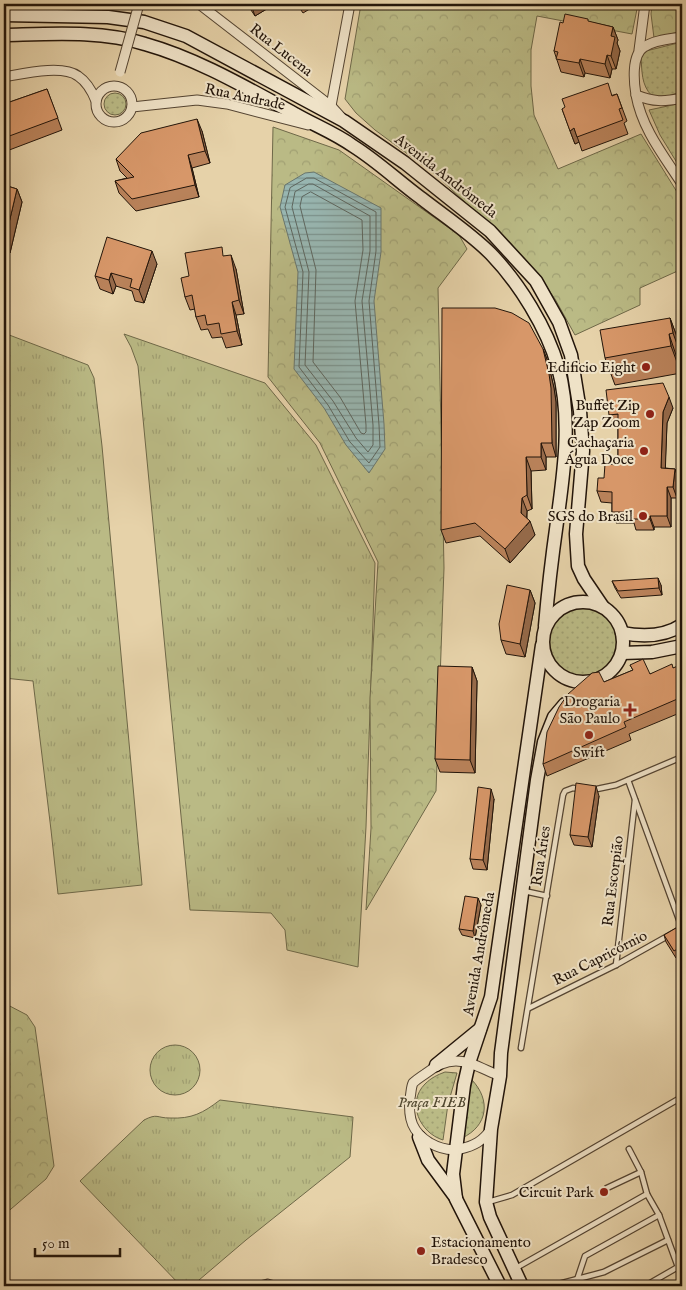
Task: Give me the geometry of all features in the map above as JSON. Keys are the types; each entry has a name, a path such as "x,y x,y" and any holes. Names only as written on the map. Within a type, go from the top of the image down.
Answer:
{"main road":[{"name":"Avenida Andrômeda","path":"4,15 108,17 144,22 186,36 344,121 405,162 490,231 536,281 551,305 571,355 580,411 583,451 576,534 578,566 584,579 603,607"},
{"path":"4,34 102,36 143,43 179,56 243,86 353,145 490,254 515,282 534,312 552,349 558,369 564,407 566,450 542,645 548,664 556,672 566,679 577,682 589,682"},
{"path":"522,1286 488,1212 486,1202 491,1129 500,1076 500,1053 544,742 554,718 570,698 589,682 606,675 613,669 622,652 622,633 618,622 603,607 590,602 576,602 563,606 553,614 545,626"},
{"path":"622,633 634,636 659,635 682,625"},
{"name":"Avenida Andrômeda","path":"500,1286 456,1199 453,1174 464,1085 482,1027 496,966 542,645"},
{"path":"622,652 652,652 682,646"},
{"path":"436,1065 482,1027"},
{"path":"419,1137 428,1160 456,1199"}],"street":[{"path":"114,85 120,72 139,4"},
{"name":"Rua Lucena","path":"199,4 331,106 344,121"},
{"path":"331,106 350,4"},
{"path":"645,4 633,80 636,96 642,119 682,184"},
{"path":"639,50 656,42 682,37"},
{"path":"4,77 49,71 70,72 76,74 86,83 96,102 100,116 111,122 122,120 132,107 128,92 114,85 101,90 96,102"},
{"path":"636,96 654,102 682,98"},
{"name":"Rua Andrade","path":"132,107 196,100 228,104 321,129"},
{"path":"491,1129 485,1138 477,1144 455,1150 436,1146 419,1137 411,1120 409,1108 413,1084 436,1065 447,1062 458,1061 470,1064 500,1076"}],"lane":[{"name":"Rua Áries","path":"521,1048 565,791 573,788 604,789 682,757"},
{"path":"628,780 682,928"},
{"name":"Rua Escorpião","path":"616,965 635,800"},
{"path":"523,890 547,896"},
{"name":"Rua Capricórnio","path":"529,1008 616,965 682,928"},
{"path":"486,1202 512,1195 682,1097"},
{"path":"629,1149 641,1172 648,1194 659,1215 678,1266 682,1270"},
{"path":"607,1188 641,1172"},
{"path":"514,1269 648,1194"},
{"path":"575,1286 585,1256 659,1215"},
{"path":"551,1286 604,1272 668,1240"},
{"path":"645,1286 678,1266"},
{"path":"253,1286 268,1282 282,1286"}],"green space":[{"path":"361,4 638,4 632,34 537,16 531,50 531,86 534,115 558,169 641,134 682,200 682,269 640,288 640,305 575,335 555,299 537,273 514,248 435,174 375,130 356,113 345,99"},
{"path":"652,4 682,4 682,31 654,38 651,14"},
{"path":"682,42 682,92 668,96 652,96 644,82 641,56 646,51"},
{"path":"115,93 123,96 126,104 123,112 115,115 107,112 104,104 107,96"},
{"path":"682,103 682,171 660,135 649,110"},
{"path":"273,127 339,150 459,235 467,249 438,288 444,568 436,791 366,910 371,828 370,698 378,562 320,443 268,377"},
{"path":"4,333 88,365 94,378 102,446 142,885 58,894 33,681 4,678"},
{"path":"124,334 265,383 316,445 375,563 366,827 358,967 287,950 285,930 271,913 190,910 138,366"},
{"path":"584,607 597,610 609,617 616,629 619,642 616,655 609,667 597,674 584,677 571,674 559,667 552,655 549,642 552,629 559,617 571,610"},
{"path":"4,1003 27,1015 35,1027 54,1166 46,1179 4,1215"},
{"path":"170,1045 180,1045 193,1052 200,1065 200,1075 193,1088 180,1095 170,1095 161,1091 154,1084 150,1075 150,1065 154,1056 161,1049"},
{"name":"Praça FIEB","path":"445,1072 457,1073 448,1104 443,1140 428,1131 422,1124 416,1108 419,1092 425,1084"},
{"name":"Praça FIEB","path":"472,1080 482,1096 484,1112 482,1120 477,1127 462,1138"},
{"path":"220,1100 353,1117 350,1157 192,1286 181,1286 80,1181 144,1120 155,1116 178,1118 191,1116 203,1112"}],"water":[{"path":"314,172 381,208 381,252 374,301 385,449 369,473 346,445 324,408 294,369 298,272 280,207 285,185 305,173"}],"building":[{"path":"565,14 613,27 611,36 615,37 611,56 607,55 605,64 580,59 579,63 556,59 558,52 554,51 560,22 563,23"},
{"path":"608,83 612,96 617,94 622,108 619,109 623,120 577,137 574,128 570,131 562,109 565,107 562,99"},
{"path":"47,89 58,118 4,138 4,104"},
{"path":"197,119 205,151 188,155 195,185 132,199 115,181 134,177 116,159 141,133"},
{"path":"4,185 17,189 5,240 4,240"},
{"path":"107,237 152,251 139,290 130,287 132,279 111,273 109,280 95,276"},
{"path":"222,247 223,256 231,255 239,300 232,302 237,331 221,334 219,323 207,325 205,315 196,317 192,295 185,297 181,278 189,276 185,253"},
{"path":"442,308 495,308 512,313 529,323 543,349 551,388 552,443 541,443 541,457 526,457 527,495 522,498 521,513 530,521 505,549 475,523 441,530"},
{"path":"670,318 673,333 669,334 671,346 605,358 600,330"},
{"path":"663,383 669,397 663,412 661,468 675,469 673,487 667,487 667,516 650,516 650,519 632,519 632,512 612,512 612,492 597,491 598,478 604,478 605,464 618,465 618,414 609,415 606,390"},
{"path":"658,578 659,588 618,591 612,581"},
{"path":"507,585 530,590 520,644 501,640 499,624"},
{"path":"643,659 650,674 672,664 673,668 680,665 682,669 682,697 624,722 626,727 543,764 547,732 559,707 568,694 592,673 599,672 604,682 633,670 630,665"},
{"path":"438,666 472,667 470,760 435,759"},
{"path":"576,783 596,786 588,837 570,835"},
{"path":"478,787 491,789 483,860 470,859"},
{"path":"465,896 478,898 473,931 459,929"},
{"path":"676,928 682,939 682,950 679,948 674,951 664,935"}],"place":[{"name":"Edificio Eight","path":"646,367"},
{"name":"Buffet Zip Zap Zoom","path":"650,414"},
{"name":"Cachaçaria Água Doce","path":"644,451"},
{"name":"SGS do Brasil","path":"643,516"},
{"name":"Drogaria São Paulo","path":"630,710"},
{"name":"Swift","path":"589,735"},
{"name":"Circuit Park","path":"604,1192"},
{"name":"Estacionamento Bradesco","path":"421,1251"}]}
